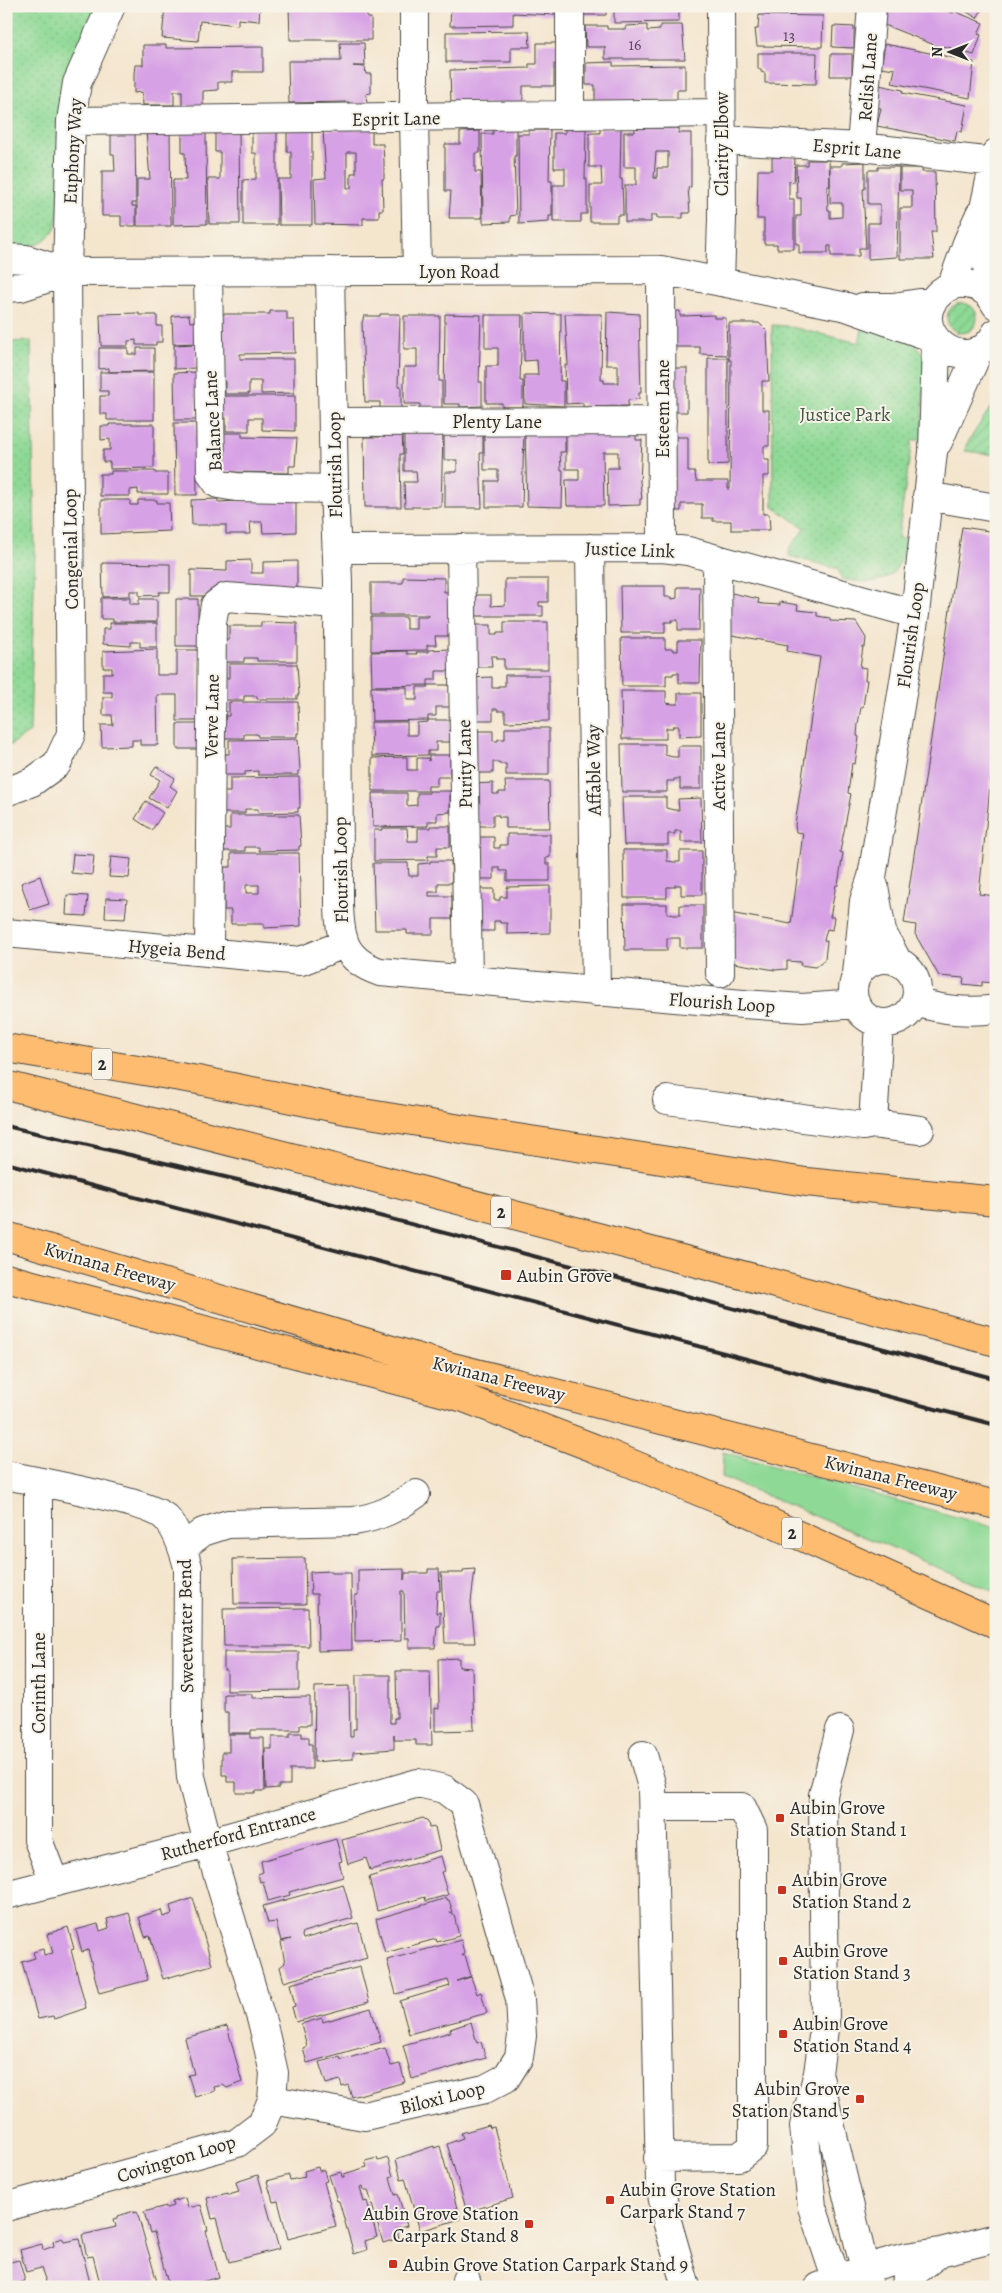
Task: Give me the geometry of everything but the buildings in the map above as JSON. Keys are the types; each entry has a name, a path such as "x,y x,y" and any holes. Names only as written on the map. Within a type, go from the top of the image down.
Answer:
{"highway":[{"name":"2","path":"6,1048 198,1080 351,1111 504,1136 806,1182 996,1201"},
{"name":"2","path":"6,1085 373,1178 996,1342"},
{"name":"Kwinana Freeway","path":"6,1236 429,1361 996,1505"},
{"name":"2","path":"6,1278 464,1398 594,1448 729,1504 996,1624"}],"street":[{"name":"Euphony Way","path":"67,272 71,121 77,83 111,6"},
{"path":"414,6 417,271"},
{"path":"570,6 570,114"},
{"name":"Clarity Elbow","path":"720,282 722,219 721,6"},
{"name":"Relish Lane","path":"861,147 872,6"},
{"name":"Esprit Lane","path":"71,121 414,118 570,114 721,126 861,147 995,157"},
{"path":"994,301 984,246 985,204 995,157"},
{"name":"Flourish Loop","path":"858,974 864,901 872,877 915,614 933,452 935,339 929,320 985,204"},
{"name":"Lyon Road","path":"6,258 26,258 67,272"},
{"name":"Lyon Road","path":"6,288 21,288 67,272 661,270 847,307 935,339 945,348 956,353 968,354 990,342"},
{"name":"Esteem Lane","path":"661,270 662,548"},
{"name":"Balance Lane","path":"208,271 211,474 218,484 236,487 334,489"},
{"name":"Flourish Loop","path":"330,271 337,605 339,905 340,927 344,944 363,966 380,972 596,992 802,1008 856,1004"},
{"name":"Congenial Loop","path":"6,792 32,782 57,764 71,734 67,272"},
{"name":"Lyon Road","path":"847,307 894,307 943,294 963,284 974,285 984,290 994,301"},
{"name":"Flourish Loop","path":"933,452 990,342"},
{"name":"Plenty Lane","path":"333,422 662,421"},
{"path":"928,496 996,508"},
{"name":"Purity Lane","path":"461,548 468,980"},
{"name":"Affable Way","path":"590,548 596,992"},
{"name":"Justice Link","path":"336,549 662,548 688,551 915,614"},
{"name":"Active Lane","path":"717,559 720,973"},
{"name":"Verve Lane","path":"209,952 212,622 215,605 226,597 337,605"},
{"name":"Flourish Loop","path":"872,877 882,932 898,962"},
{"name":"Hygeia Bend","path":"6,933 301,960 344,944"},
{"path":"880,959 898,962 913,974 917,993 915,1002 905,1017 897,1021 879,1023 865,1017 856,1004 852,989 858,974 871,962 880,959"},
{"path":"915,1002 941,1010 973,1012 996,1009"},
{"path":"874,1124 879,1023"},
{"path":"667,1100 863,1126 874,1124 920,1130"},
{"name":"Sweetwater Bend","path":"6,1475 132,1503 166,1517 183,1547 188,1567 187,1727 192,1777 208,1843"},
{"name":"Corinth Lane","path":"38,1482 38,1840 54,1881"},
{"path":"183,1547 203,1532 228,1524 370,1518 396,1508 416,1494"},
{"path":"840,1730 824,1795 825,2022 818,2073 804,2126 812,2208 847,2283"},
{"path":"643,1755 652,1787 660,2184 667,2221 686,2287"},
{"name":"Rutherford Entrance","path":"6,1895 54,1881 208,1843 418,1783 444,1789 464,1804"},
{"name":"Biloxi Loop","path":"272,2100 364,2116 485,2089 506,2078 519,2057 522,2036 520,1999 464,1804"},
{"path":"652,1807 742,1807 753,1830 753,2146 739,2157 658,2158"},
{"name":"Covington Loop","path":"6,2207 237,2143 262,2124 272,2100 274,2073 263,2025 208,1843"},
{"path":"818,2073 847,2283"},
{"path":"847,2283 906,2257 940,2252 996,2238"},
{"path":"904,2287 907,2278 940,2252"}],"green space":[{"path":"6,6 96,6 55,229 45,240 34,246 14,249 6,249"},
{"path":"962,303 973,307 977,318 973,329 962,333 951,329 947,318 951,307"},
{"name":"Justice Park","path":"863,324 909,339 925,355 922,440 912,440 898,538 907,539 904,553 899,564 886,578 867,582 841,579 838,569 789,556 789,549 805,528 773,507 772,325 787,326 859,343"},
{"path":"31,341 35,553 30,732 6,748 6,342"},
{"path":"996,399 996,455 965,451 966,445"},
{"path":"723,1452 996,1528 996,1592 722,1477"}],"railway":[{"path":"6,1126 268,1187 996,1379"},
{"path":"6,1163 996,1425"}],"place":[{"name":"Aubin Grove","path":"506,1275"},
{"name":"Aubin Grove Station Stand 1","path":"780,1818"},
{"name":"Aubin Grove Station Stand 2","path":"782,1890"},
{"name":"Aubin Grove Station Stand 3","path":"783,1961"},
{"name":"Aubin Grove Station Stand 4","path":"783,2034"},
{"name":"Aubin Grove Station Stand 5","path":"860,2099"},
{"name":"Aubin Grove Station Carpark Stand 7","path":"610,2200"},
{"name":"Aubin Grove Station Carpark Stand 8","path":"529,2224"},
{"name":"Aubin Grove Station Carpark Stand 9","path":"393,2264"}]}
